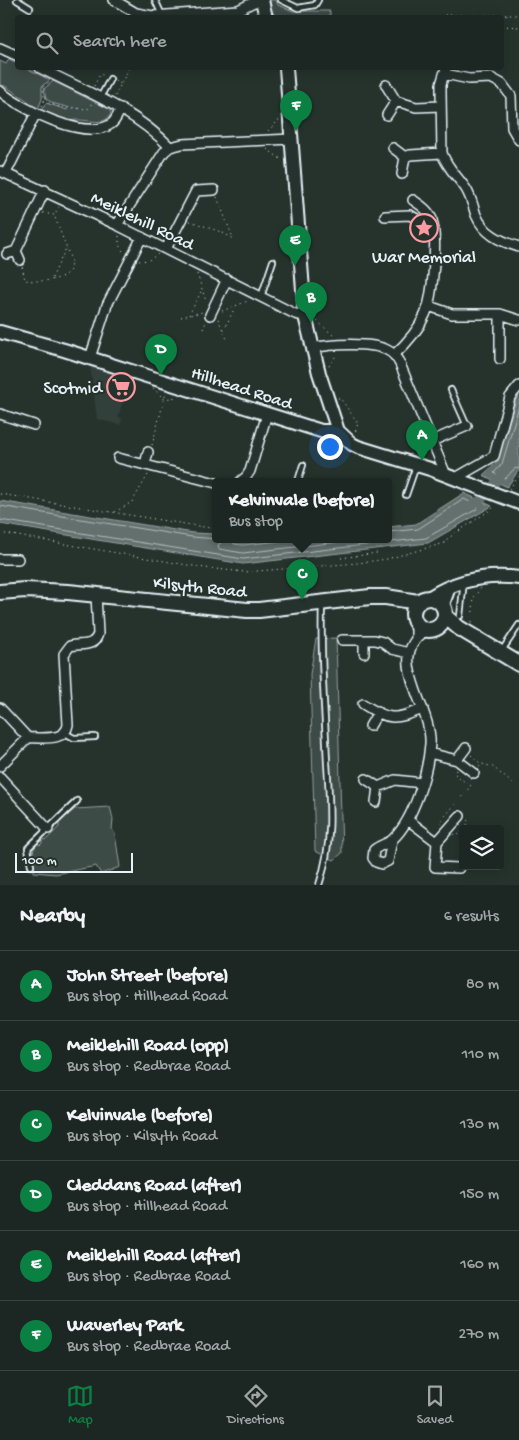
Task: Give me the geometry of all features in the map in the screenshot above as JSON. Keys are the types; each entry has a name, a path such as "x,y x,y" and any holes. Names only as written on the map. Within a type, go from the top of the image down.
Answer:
{"main road":[{"name":"Kilsyth Road","path":"0,592 25,590 96,594 247,610 370,597 397,599 419,609"},
{"path":"434,623 437,599 419,609 423,629 434,623 463,626 519,664"}],"street":[{"path":"114,0 143,15 206,15 243,9 254,2 262,0 265,15"},
{"path":"0,48 15,55"},
{"path":"44,70 121,108 143,122 170,146"},
{"path":"286,70 305,316 327,400 338,431 352,444 417,465 519,503"},
{"path":"519,140 512,128 510,96 502,84 490,78 469,79 446,71 441,84 442,154 448,168 466,188 476,216 486,230 498,240 519,247"},
{"path":"386,85 396,101 416,107 442,106"},
{"path":"0,91 12,101 37,114 63,125 80,128 99,128 113,123 121,108"},
{"path":"387,115 396,101"},
{"path":"3,172 37,114"},
{"path":"117,225 164,152 170,146 292,139"},
{"path":"393,148 406,158"},
{"path":"402,174 406,158 410,155 442,154"},
{"name":"Meiklehill Road","path":"3,172 142,237 295,314 305,316"},
{"path":"14,255 45,190"},
{"path":"166,249 196,191 214,190"},
{"path":"394,354 414,335 429,306 434,269 432,219 426,210 412,200"},
{"path":"385,216 410,215 420,221 432,219"},
{"path":"90,358 108,304 142,237"},
{"path":"210,315 227,279"},
{"path":"429,306 452,314 500,314 519,320"},
{"path":"500,314 500,359"},
{"name":"Hillhead Road","path":"0,332 90,358 321,431 338,431"},
{"path":"313,348 374,346 394,354 448,476"},
{"path":"448,476 494,456 510,397 519,386"},
{"path":"0,414 34,425"},
{"path":"245,478 250,471 267,414"},
{"path":"432,441 467,426"},
{"path":"145,465 150,450"},
{"path":"118,458 212,483"},
{"path":"0,559 18,559"},
{"path":"419,609 455,584 483,578 519,578"},
{"path":"392,840 408,820 419,795 429,753 429,728 410,677 409,653 434,623 455,584"},
{"path":"0,766 28,738 61,736 65,733 68,725 64,654 70,646 90,644 96,640 98,634 96,594"},
{"path":"342,640 379,641 392,649 409,653"},
{"path":"364,640 364,653"},
{"path":"362,704 377,714 394,718 423,708"},
{"path":"0,708 28,738"},
{"path":"370,726 377,714"},
{"path":"459,761 465,749"},
{"path":"429,753 459,761 474,773"},
{"path":"0,777 48,829"},
{"path":"366,779 378,787"},
{"path":"378,787 395,780 422,783"},
{"path":"376,802 378,787"},
{"path":"459,868 435,867 437,842 460,816"},
{"path":"408,820 437,842"}],"lane":[{"path":"17,0 30,8"},
{"path":"155,0 162,15"},
{"path":"282,0 298,8 316,6 318,0"},
{"path":"98,97 110,79"},
{"path":"261,297 273,261"},
{"path":"451,390 467,426"},
{"path":"299,478 303,465"},
{"path":"406,495 417,465"},
{"path":"455,584 464,590 463,626"},
{"path":"319,885 329,848 330,813 324,700 322,603"},
{"path":"501,653 519,625"},
{"path":"65,733 74,738 95,737"},
{"path":"31,866 28,848 77,801"}],"path":[{"path":"443,15 466,15"},
{"path":"504,15 519,15"},
{"path":"504,17 509,15"},
{"path":"504,26 519,28"},
{"path":"111,103 128,70"},
{"path":"37,114 44,101 43,87 50,82 54,75"},
{"path":"44,101 60,107 88,109 98,97"},
{"path":"214,190 233,239"},
{"path":"54,215 64,200"},
{"path":"35,212 54,215"},
{"path":"14,255 25,280 35,282 65,276 70,270 71,263 54,215"},
{"path":"182,219 222,232 236,240"},
{"path":"52,279 66,247"},
{"path":"189,315 202,289"},
{"path":"224,331 235,306"},
{"path":"150,450 169,383"},
{"path":"327,400 340,398 358,422 352,444"},
{"path":"114,513 132,502 149,474"},
{"path":"0,533 213,569 245,572 377,560 445,543 447,539 496,506 498,496 519,476"},
{"path":"0,494 212,528"},
{"path":"341,558 377,554"},
{"path":"463,626 471,630 474,597 483,585 483,578"},
{"path":"465,749 482,764 493,767 514,784"},
{"path":"449,829 440,822 471,786 454,773 459,761"},
{"path":"467,783 482,764"}],"shaded area":[{"path":"267,0 276,0 278,5 293,11 330,11 330,15 275,15"},
{"path":"9,59 15,62 15,70 30,70 50,80 42,86 42,99 38,109 29,105 28,101 5,86 0,85 0,61 6,64"},
{"path":"53,81 109,109 111,113 108,118 104,121 73,120 68,122 41,111 46,103 67,110 67,107 46,99 44,89"},
{"path":"90,365 130,377 118,417 122,418 120,425 97,419"},
{"path":"336,638 342,853 334,860 315,851 310,674 316,639"},
{"path":"110,807 113,819 112,829 115,834 120,867 101,874 96,866 56,874 34,872 33,853 35,846 38,843 40,845 42,840 47,839 59,827 59,822 75,809"}],"water":[{"path":"519,393 519,470 507,487 483,475 497,462"},
{"path":"464,493 492,506 428,543 243,564 0,524 0,501 193,533 212,534 212,543 392,543 392,527 416,524"}],"waterway":[{"path":"471,506 483,498 504,472"}],"place":[{"name":"Waverley Park","path":"296,131"},
{"name":"War Memorial","path":"424,228"},
{"name":"Meiklehill Road (after)","path":"295,266"},
{"name":"Meiklehill Road (opp)","path":"311,323"},
{"name":"Cleddans Road (after)","path":"161,375"},
{"name":"Scotmid","path":"121,387"},
{"name":"John Street (before)","path":"422,461"},
{"name":"Kelvinvale (before)","path":"302,600"}]}
